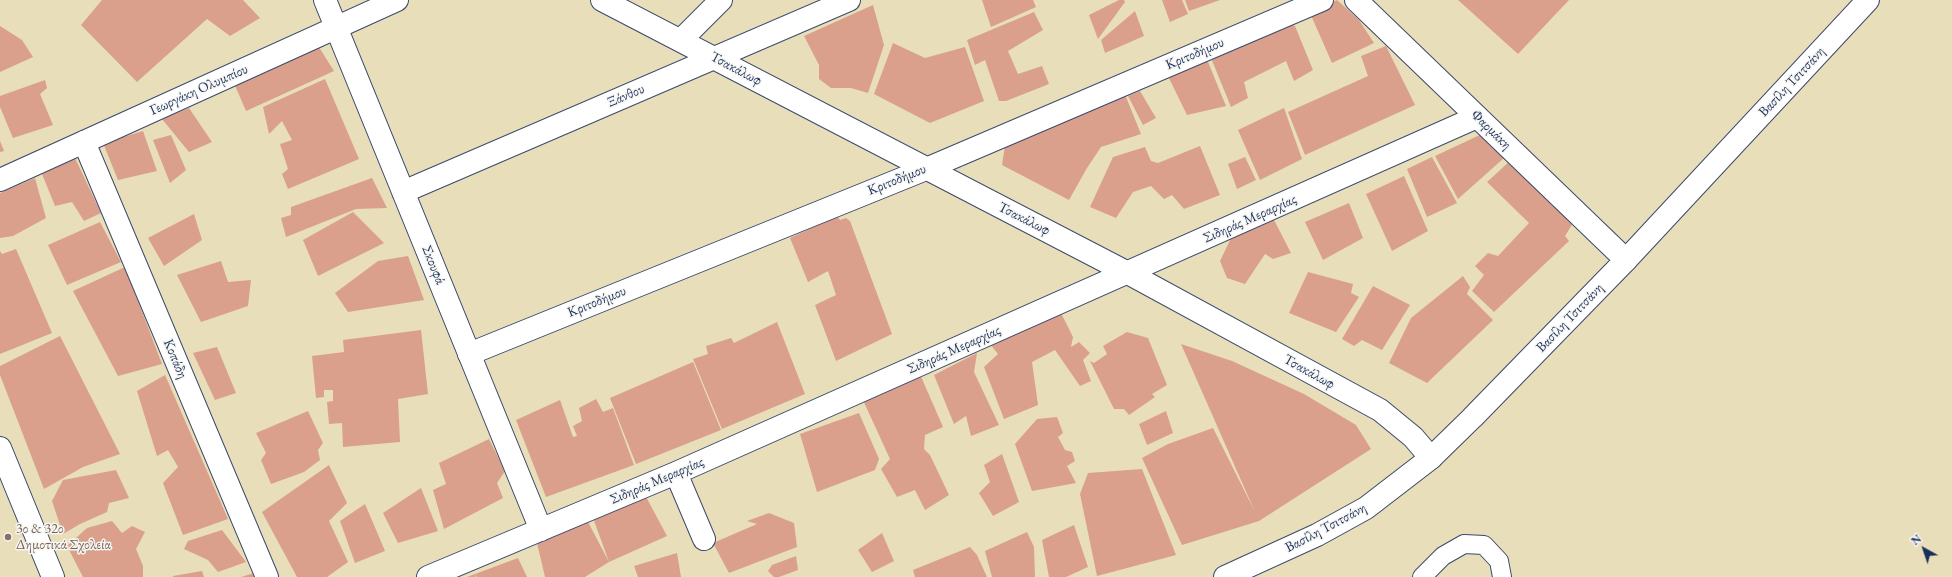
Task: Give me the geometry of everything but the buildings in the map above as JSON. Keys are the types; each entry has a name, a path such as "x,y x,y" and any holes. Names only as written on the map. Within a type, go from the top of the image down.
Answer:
{"street":[{"name":"Σκουφά","path":"325,0 541,530"},
{"name":"Γεωργάκη Ολυμπίου","path":"0,180 336,29 396,0"},
{"name":"Τσακάλωφ","path":"602,0 1128,273 1380,410 1413,437 1431,458"},
{"path":"680,40 720,0"},
{"name":"Ξάνθου","path":"403,192 849,0"},
{"name":"Κριτοδήμου","path":"469,354 926,169 1322,0"},
{"name":"Φαρμάκη","path":"1356,0 1626,260"},
{"name":"Βασίλη Τσιτσάνη","path":"1226,577 1317,535 1366,508 1431,458 1626,260 1868,0"},
{"name":"Σιδηράς Μεραρχίας","path":"428,577 676,473 1477,117"},
{"name":"Κοπάδη","path":"84,142 267,577"},
{"path":"0,448 53,577"},
{"path":"676,473 704,539"}],"lane":[{"path":"1422,577 1443,556 1464,544 1484,545 1499,562 1502,577"}],"place":[{"name":"3ο & 32ο Δημοτικά Σχολεία","path":"8,537"}]}
